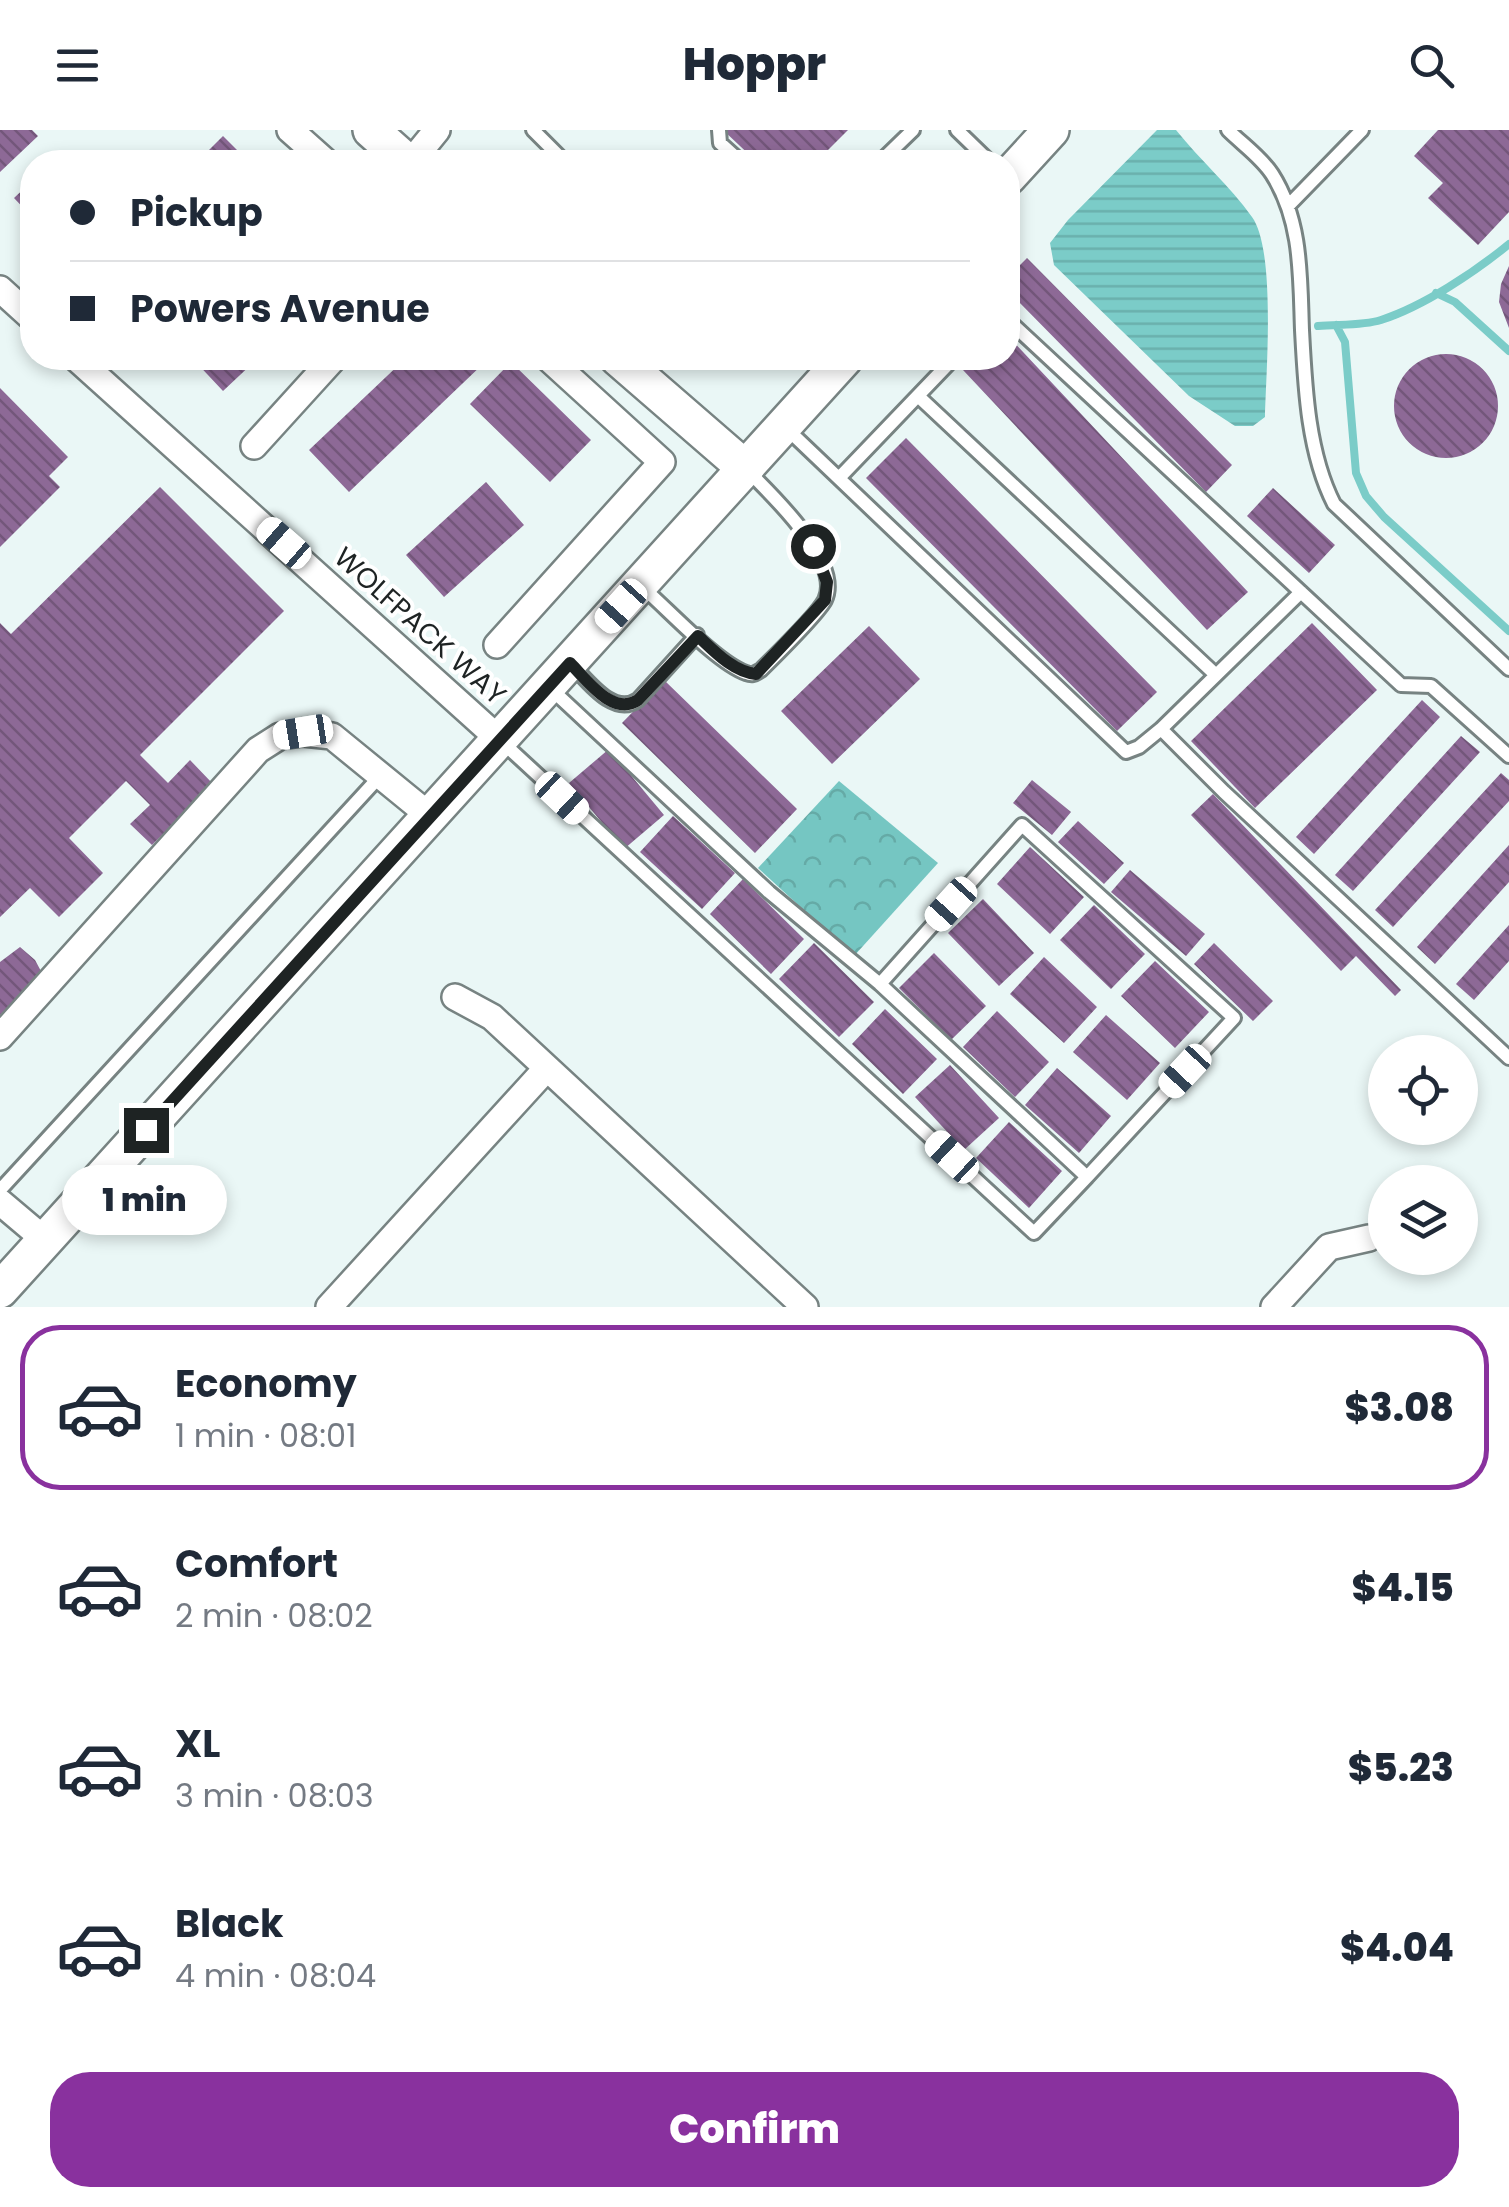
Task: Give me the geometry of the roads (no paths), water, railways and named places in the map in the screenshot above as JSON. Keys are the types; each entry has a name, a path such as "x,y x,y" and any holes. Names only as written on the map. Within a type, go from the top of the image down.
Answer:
{"street":[{"path":"290,130 312,150"},
{"path":"370,130 394,150"},
{"path":"420,150 437,130"},
{"path":"1020,164 1051,130"},
{"path":"0,288 20,307"},
{"name":"WOLFPACK WAY","path":"89,370 500,740"},
{"path":"254,446 323,370"},
{"path":"497,644 662,462 561,370"},
{"path":"632,370 746,469"},
{"path":"0,1290 834,370"},
{"path":"0,1037 258,750 280,736 303,732 332,736 430,816"},
{"path":"455,997 492,1017 805,1307"},
{"path":"328,1307 547,1068"},
{"path":"0,1202 45,1240"},
{"path":"1274,1307 1329,1247 1368,1238"}],"lane":[{"path":"533,130 553,150"},
{"path":"892,150 912,130"},
{"path":"957,130 978,150"},
{"path":"1228,130 1270,170 1289,206 1300,257 1302,337 1320,476 1334,504 1509,669"},
{"path":"1289,206 1362,130"},
{"path":"1020,331 1401,684 1431,686 1509,756"},
{"path":"838,478 943,370"},
{"path":"918,396 1216,675"},
{"path":"784,426 1126,752 1139,747 1162,728 1301,592"},
{"path":"640,585 720,656 746,673 756,674 825,600 827,582 813,546 795,517 746,469"},
{"path":"559,675 625,707 638,700 698,636"},
{"path":"559,675 769,892 880,984 1088,1177"},
{"path":"1162,728 1224,792 1509,1058"},
{"path":"500,740 1034,1233 1234,1018 1022,825 880,984"},
{"path":"0,1190 381,775"}],"waterway":[{"path":"1318,326 1366,323 1397,314 1448,287 1509,244"},
{"path":"1436,293 1455,302 1509,351"},
{"path":"1336,325 1345,342 1356,473 1366,496 1509,631"}]}
